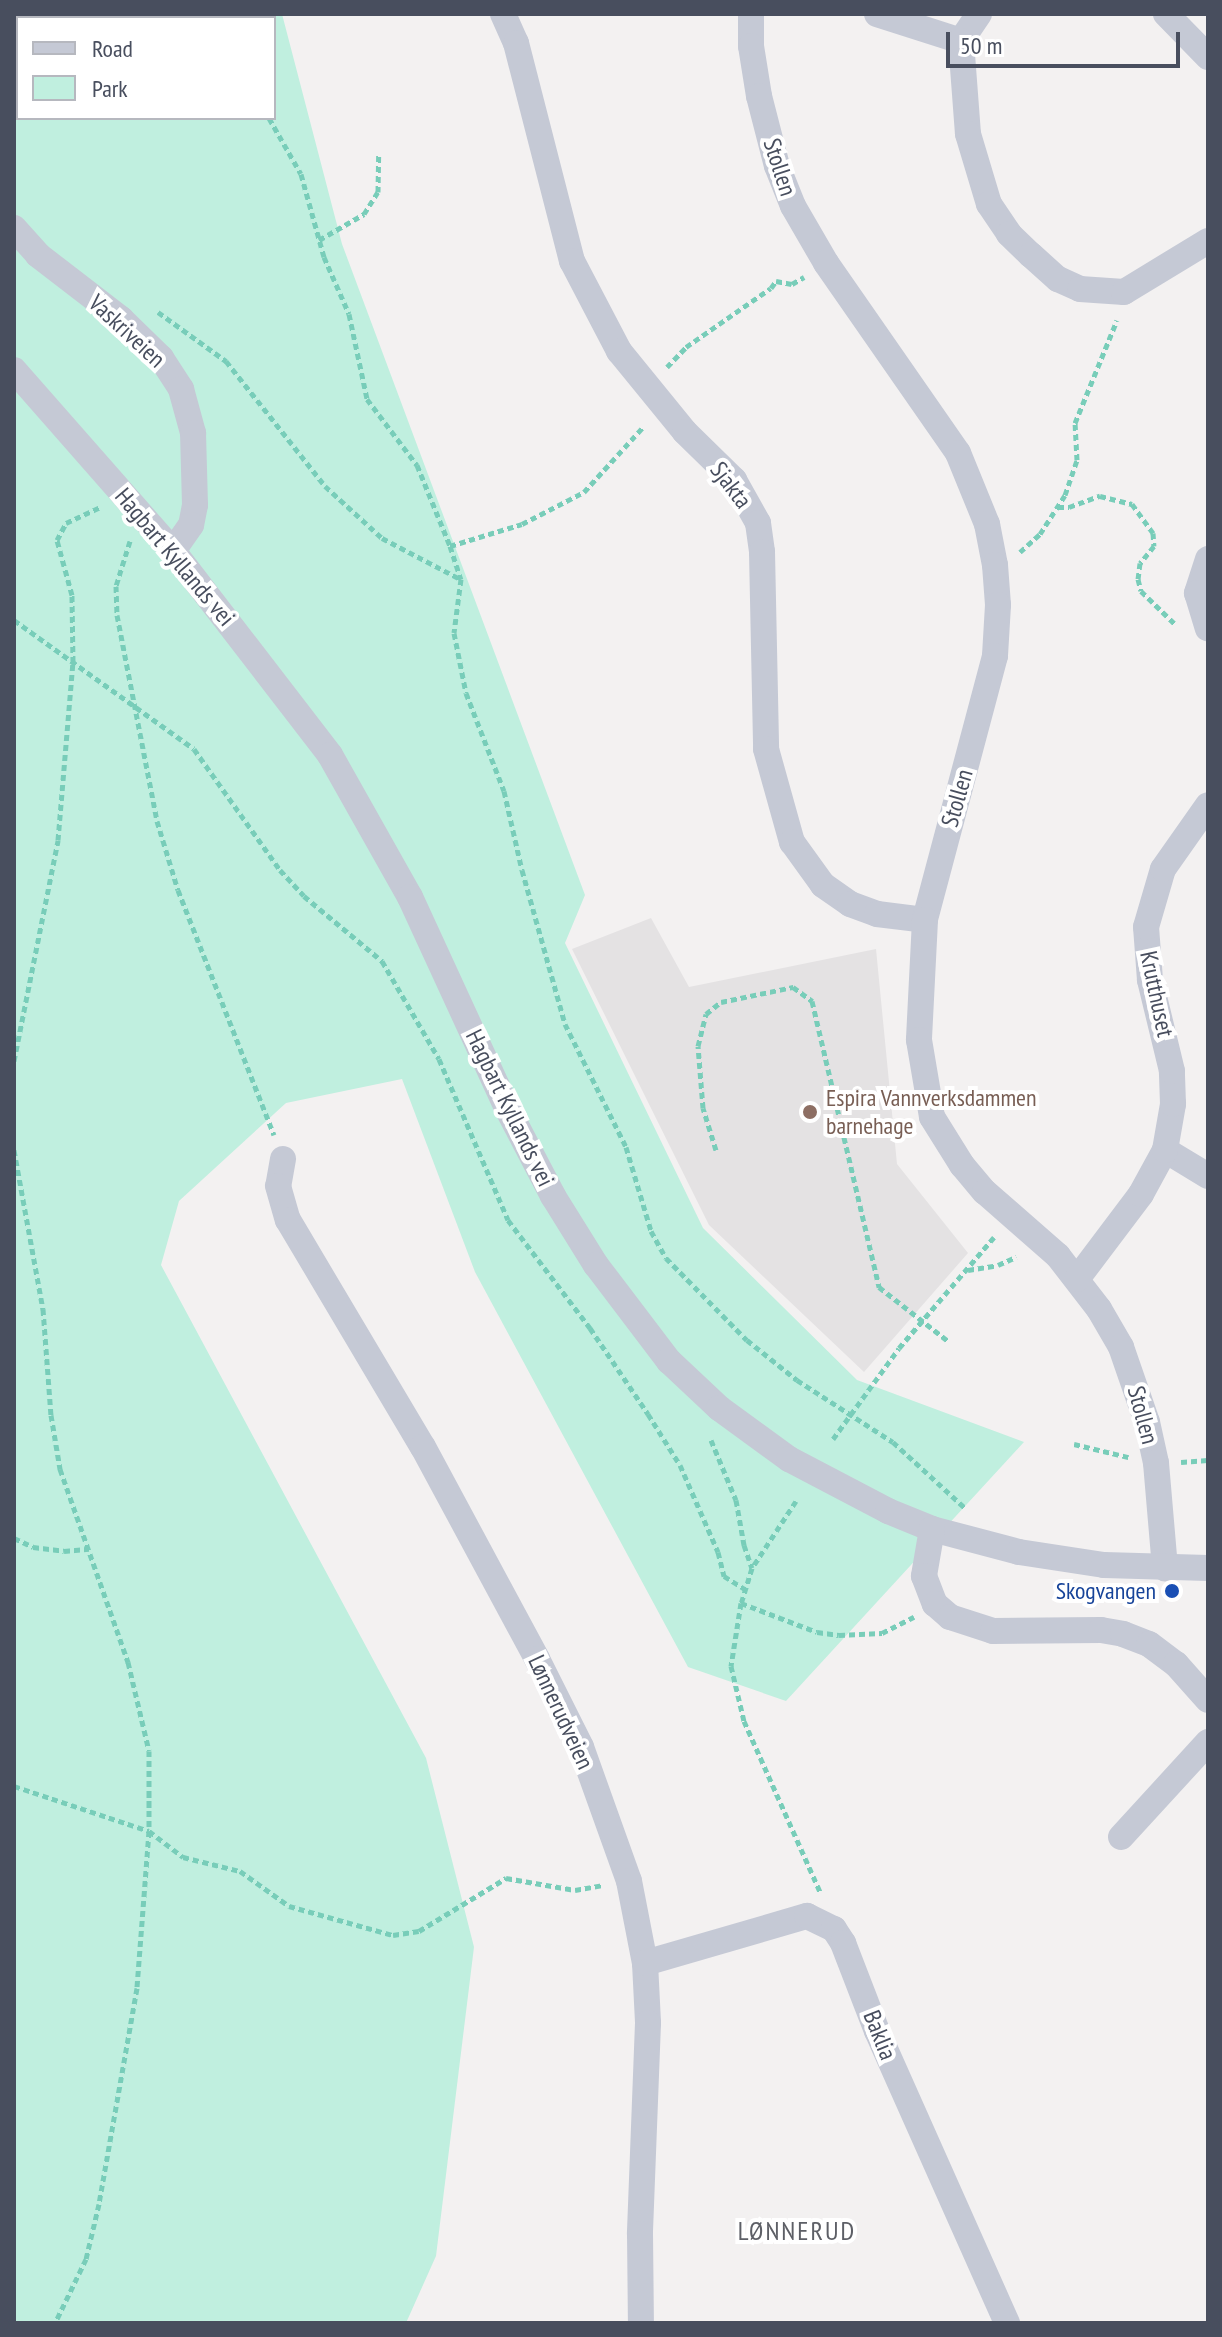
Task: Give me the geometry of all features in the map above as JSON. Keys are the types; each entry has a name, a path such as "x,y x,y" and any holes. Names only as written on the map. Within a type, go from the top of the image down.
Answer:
{"street":[{"name":"Sjakta","path":"503,14 516,43 572,261 619,351 654,397 734,480 758,523 762,552 766,749 792,842 823,885 850,904 877,914 925,920"},
{"name":"Stollen","path":"751,14 751,46 759,96 777,166 793,206 826,263 958,453 987,524 995,565 998,605 995,656 925,920 919,1040 932,1117 962,1165 1038,1236 1077,1279 1121,1347 1140,1398 1156,1463 1165,1569"},
{"path":"877,14 961,41"},
{"path":"979,14 961,41 968,134 989,204 1009,234 1058,279 1080,289 1124,292 1208,241"},
{"path":"1166,14 1208,57"},
{"name":"Vaskriveien","path":"14,228 38,255 121,319 161,358 181,389 193,433 195,505 191,525 173,551"},
{"name":"Hagbart Kyllands vei","path":"14,370 173,551 330,755 410,897 512,1119 553,1196 639,1326 719,1408 789,1459 888,1511 932,1529 974,1541 1091,1564 1165,1569 1208,1568"},
{"path":"1196,629 1199,577 1208,559"},
{"name":"Krutthuset","path":"1077,1279 1141,1194 1165,1150 1173,1104 1172,1071 1150,980 1146,927 1163,869 1208,805"},
{"path":"1165,1150 1208,1176"},
{"name":"Lønnerudveien","path":"283,1159 278,1186 288,1220 423,1447 537,1659 581,1747 629,1881 645,1963 648,2023 640,2234 641,2323"},
{"path":"932,1529 924,1576 935,1604 959,1621 993,1631 1087,1630 1123,1634 1149,1644 1176,1664 1208,1700"},
{"path":"1121,1837 1208,1742"},
{"path":"645,1963 797,1917 807,1916 823,1921"},
{"name":"Baklia","path":"823,1921 843,1943 877,2031 1007,2323"}],"path":[{"path":"270,120 301,174 319,240 349,314 367,399 417,465 450,546 461,579 455,642 466,693 504,791 522,870 565,1024 626,1147 651,1231 666,1258 747,1340 797,1380 893,1442 966,1508 974,1541"},
{"path":"319,240 364,214 378,192 379,153"},
{"path":"450,546 522,524 584,492 603,476 686,347 771,288 776,281 792,284 826,263"},
{"path":"995,565 1013,558 1040,534 1057,507 1077,460 1075,423 1124,302 1124,292"},
{"path":"121,319 155,311 203,342 226,361 256,394 289,445 325,486 382,538 461,579"},
{"path":"14,1061 58,840 73,662 72,595 57,540 66,523 92,512 119,491"},
{"path":"1057,507 1069,507 1100,496 1132,504 1153,533 1154,546 1140,563 1138,579 1141,591 1150,604 1196,629"},
{"path":"146,520 134,531 116,586 117,615 157,821 178,890 283,1159"},
{"path":"14,620 134,709 194,749 280,870 304,896 382,961 439,1059 508,1220 590,1328 648,1414 680,1465 718,1552 724,1576 745,1589"},
{"path":"716,1150 703,1108 698,1046 706,1014 721,1002 793,987 812,1001 879,1287 948,1341"},
{"path":"14,1150 43,1309 51,1415 60,1469 142,1714 149,1751 149,1831 137,1988 99,2204 86,2259 55,2323"},
{"path":"833,1439 849,1413 922,1321 1013,1214"},
{"path":"967,1271 1010,1261 1038,1236"},
{"path":"719,1408 710,1436 736,1500 744,1545 752,1568"},
{"path":"796,1501 752,1568 741,1603 731,1666 736,1696 816,1878 823,1921"},
{"path":"14,1538 33,1547 64,1551 89,1549"},
{"path":"741,1603 817,1632 839,1635 882,1633 935,1604"},
{"path":"14,1786 149,1831 183,1857 240,1871 289,1906 393,1935 419,1931 506,1878 575,1890 629,1881"}],"shaded area":[{"path":"651,918 689,987 876,949 897,1164 968,1253 864,1372 709,1225 572,949"}],"green space":[{"path":"14,14 282,14 342,244 585,895 565,943 703,1228 857,1380 1024,1442 786,1701 688,1667 475,1272 402,1079 286,1103 179,1201 161,1265 426,1758 474,1947 436,2256 406,2323 14,2323"}],"place":[{"name":"Espira Vannverksdammen barnehage","path":"810,1112"},
{"name":"Skogvangen","path":"1172,1591"}],"district":[{"name":"LØNNERUD","path":"797,2231"}]}
